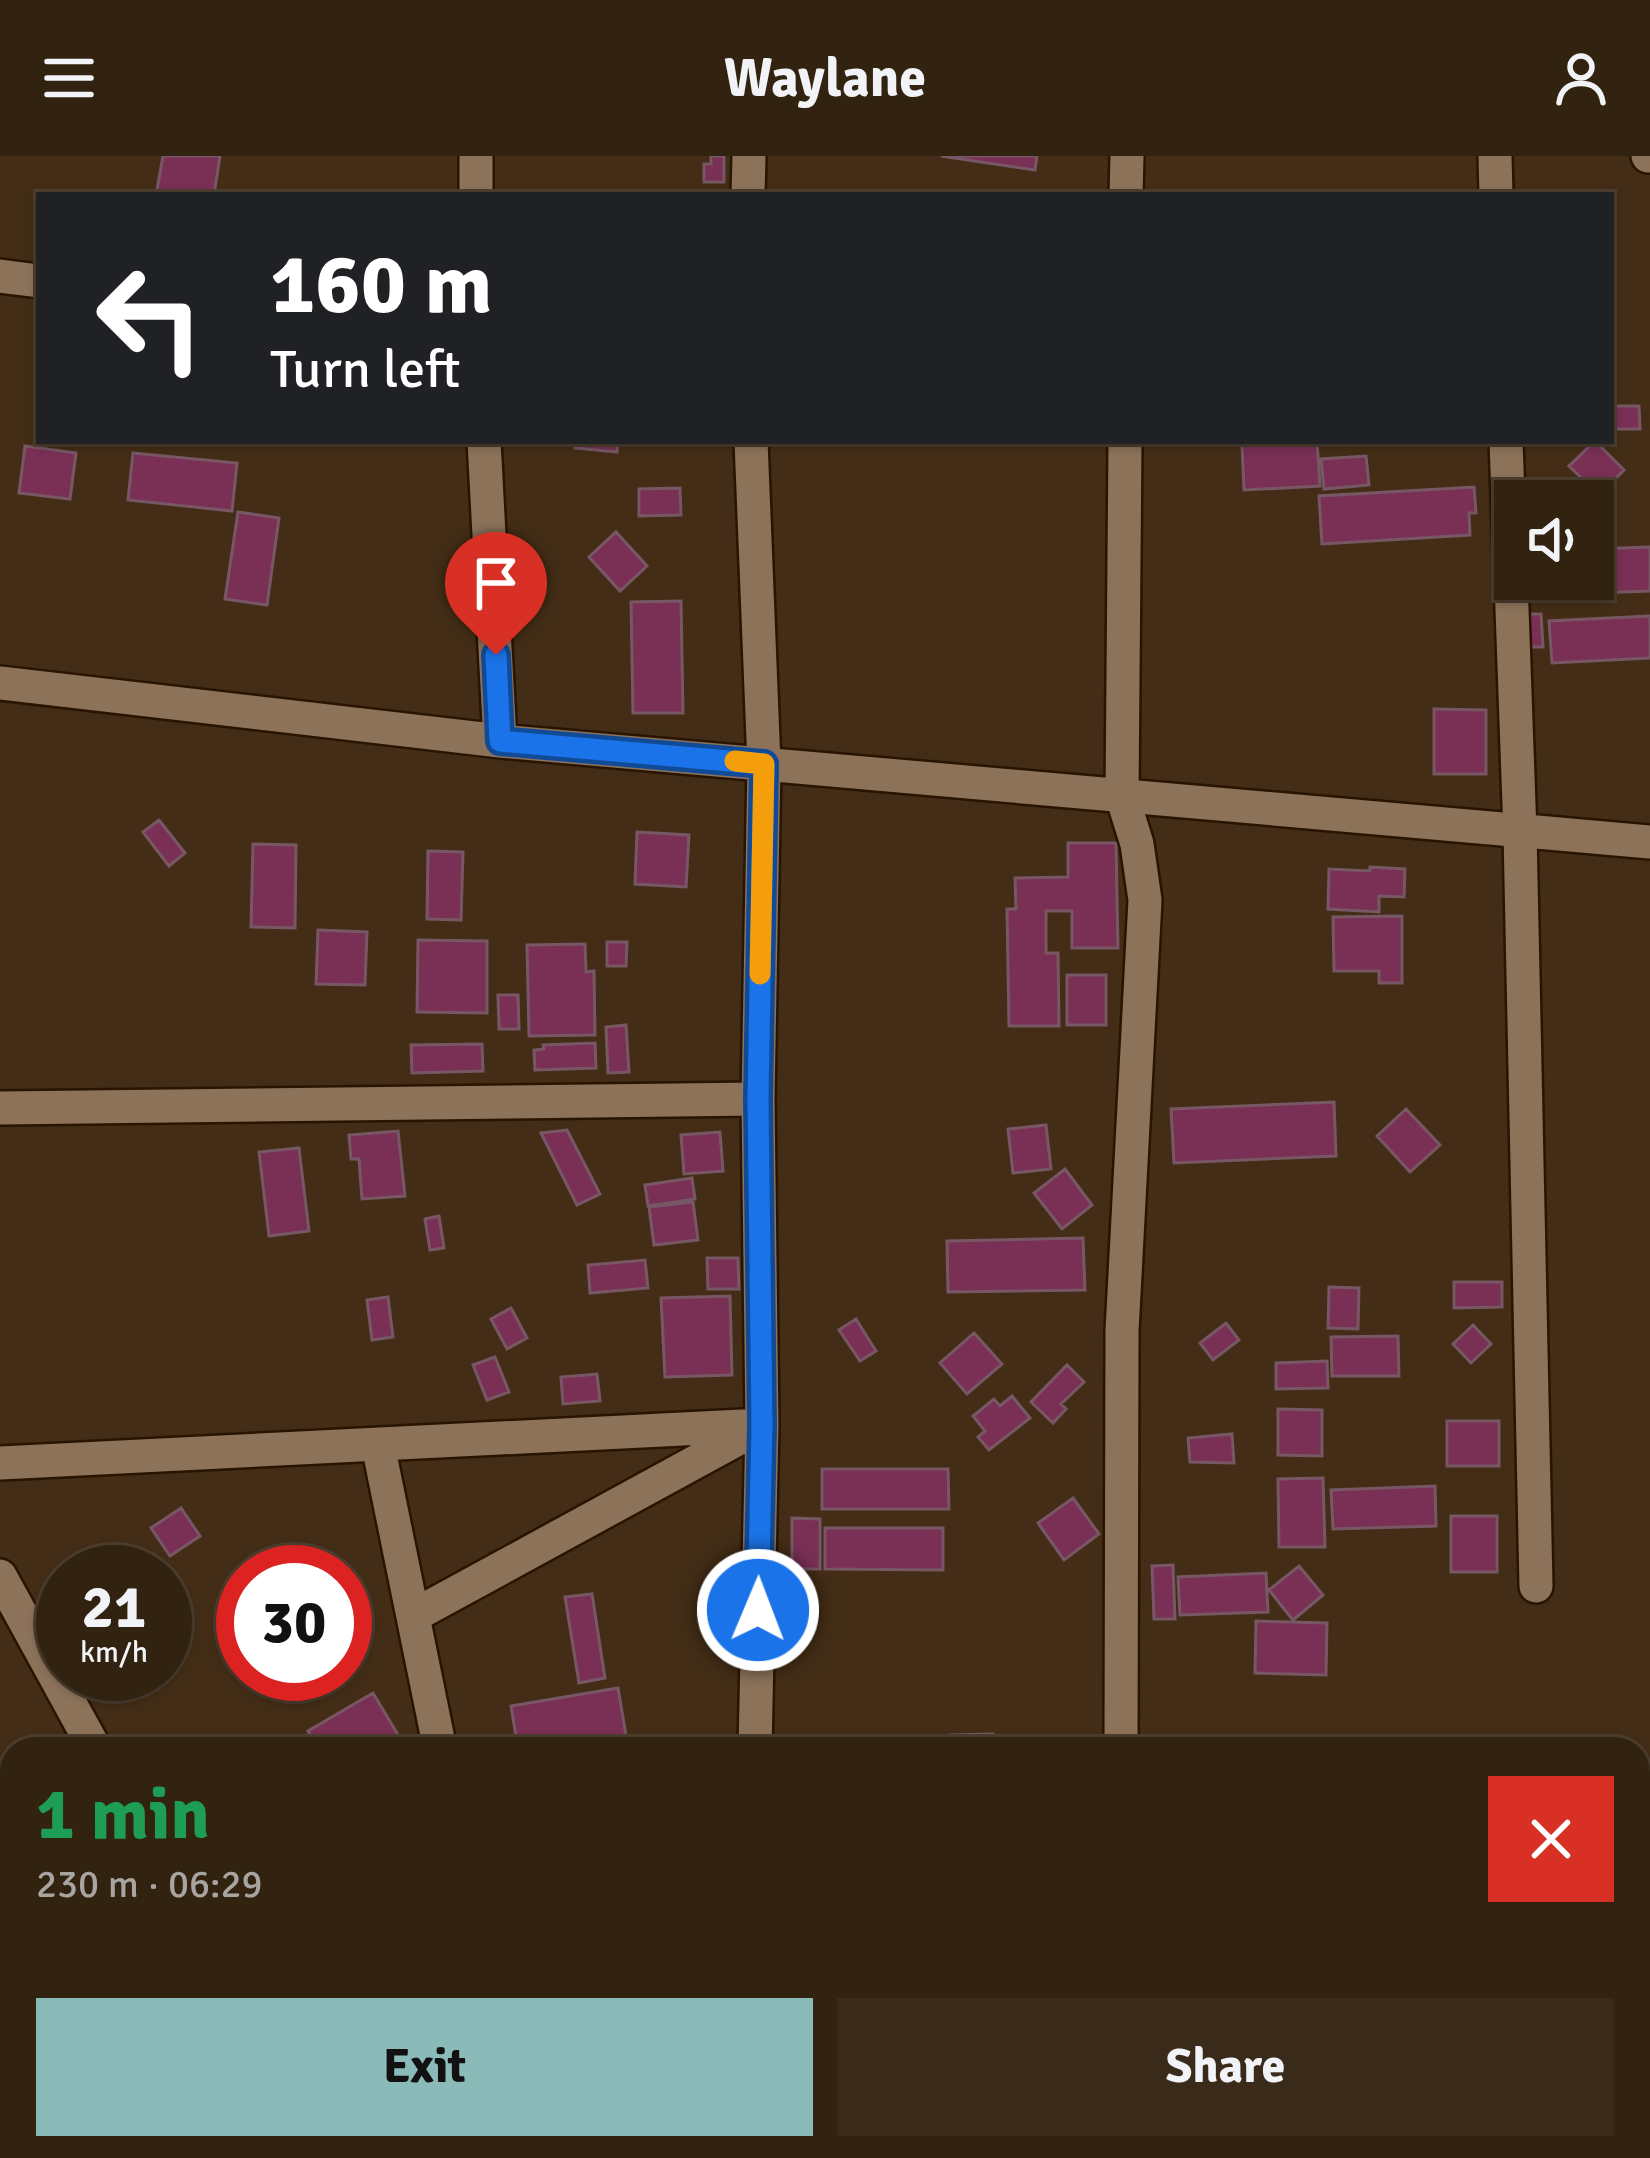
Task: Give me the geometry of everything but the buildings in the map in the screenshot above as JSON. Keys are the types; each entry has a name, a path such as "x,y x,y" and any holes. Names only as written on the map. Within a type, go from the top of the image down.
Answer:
{"street":[{"path":"476,156 476,192"},
{"path":"748,156 748,192"},
{"path":"1126,156 1126,192"},
{"path":"1495,156 1496,192"},
{"path":"0,276 36,280"},
{"path":"484,444 500,741"},
{"path":"751,444 764,764 758,1099 762,1425 755,1737"},
{"path":"1121,1737 1122,1331 1145,900 1138,844 1122,796 1125,444"},
{"path":"1506,444 1520,832 1536,1586"},
{"path":"0,683 500,741 1650,842"},
{"path":"0,1108 758,1099"},
{"path":"0,1463 762,1425"},
{"path":"413,1616 762,1425"},
{"path":"378,1444 438,1737"},
{"path":"0,1576 14,1633 86,1737"}],"slow traffic":[{"path":"735,761 764,764 760,974"}],"route":[{"path":"496,655 500,741 764,764 758,1099 762,1425 758,1610"}]}
